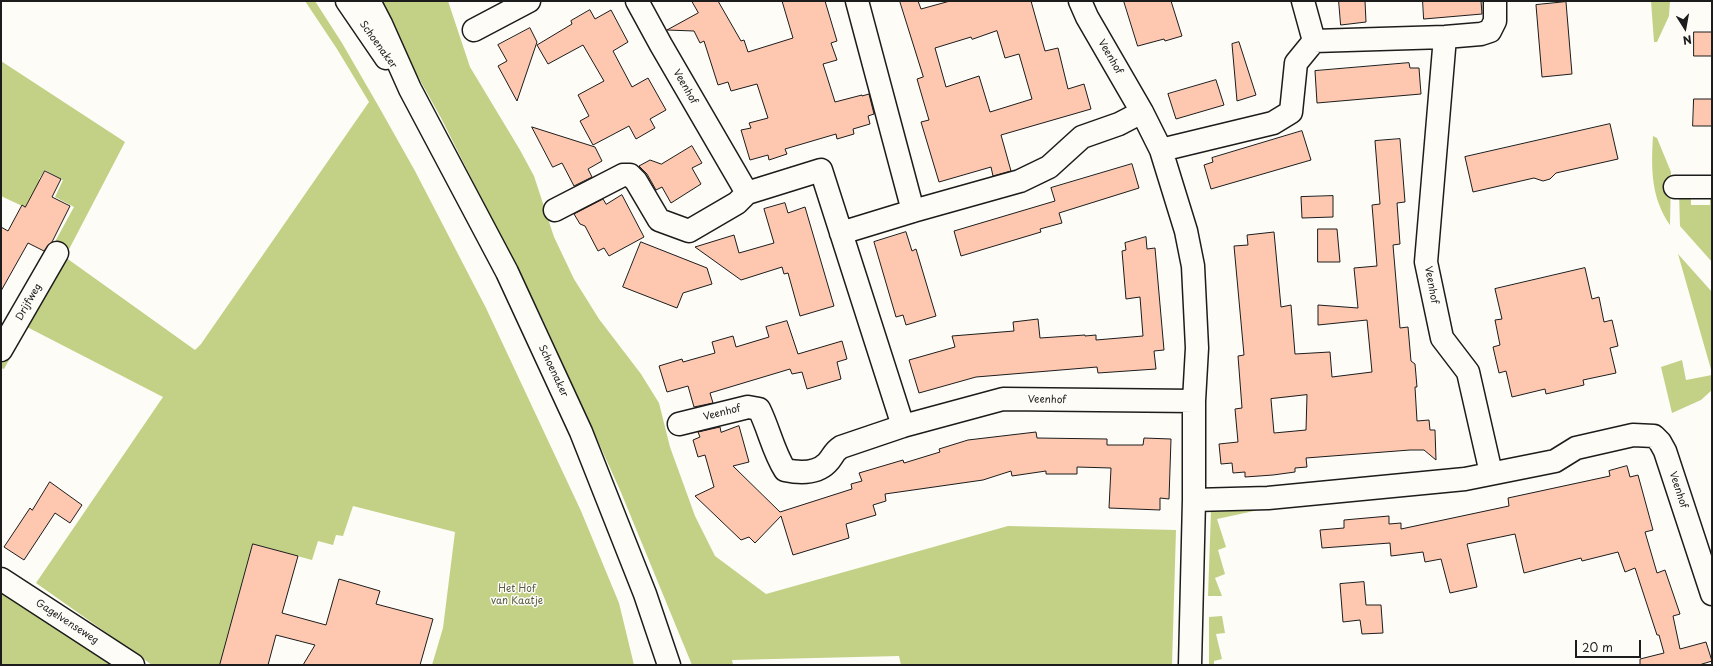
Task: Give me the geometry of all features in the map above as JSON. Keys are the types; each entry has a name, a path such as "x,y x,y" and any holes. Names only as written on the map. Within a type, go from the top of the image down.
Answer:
{"street":[{"name":"Schoenaker","path":"347,1 366,30 410,89"},
{"name":"Schoenaker","path":"368,1 381,24 410,89 507,272 581,432 645,594 669,665"},
{"path":"474,30 529,1"},
{"name":"Veenhof","path":"637,1 747,192"},
{"path":"857,1 913,211"},
{"name":"Veenhof","path":"1080,1 1087,18 1142,112 1162,150 1186,231 1193,266 1197,348 1194,401 1194,500 1200,606 1190,665"},
{"path":"1303,1 1314,41"},
{"path":"1162,150 1273,123 1291,112 1296,63 1314,41 1445,37 1481,34 1490,31 1495,21 1495,1"},
{"name":"Veenhof","path":"1445,37 1426,262 1442,338 1468,372 1491,473"},
{"path":"841,233 1020,180 1050,167 1082,137 1120,124 1142,112"},
{"path":"555,210 623,175 630,175 636,181 659,220 689,231 737,203 747,192 821,170 903,426"},
{"path":"1675,187 1712,187"},
{"name":"Drijfweg","path":"1,350 57,253"},
{"name":"Veenhof","path":"679,424 748,407 759,409 766,423 778,459 785,470 799,474 814,470 826,463 834,452 841,447 903,426 1003,399 1194,401"},
{"name":"Veenhof","path":"1194,500 1268,498 1464,479 1555,460 1576,448 1633,435 1654,436 1660,442 1665,451 1712,594"},
{"name":"Gagelvenseweg","path":"1,579 132,665"}],"green space":[{"name":"Het Hof van Kaatje","path":"305,1 315,1 342,43 415,171 486,308 581,511 619,603 634,665 432,665 443,628 455,532 353,506 343,536 336,535 333,545 318,541 312,560 253,544 220,665 152,665 36,583 163,397 27,327 4,369 1,368 1,362 41,293 51,249 74,207 55,197 63,180 45,170 39,179 52,186 37,213 1,196 1,61 125,142 65,257 195,350 201,344 369,102 337,49"},
{"path":"376,1 448,1 470,67 534,176 554,237 574,279 599,319 641,374 659,403 670,447 695,516 715,556 766,594 1008,526 1176,530 1172,665 901,665 899,656 732,660 733,665 692,665 620,490 543,320 441,118"},
{"path":"1651,1 1670,1 1669,16 1657,42 1654,42"},
{"path":"1653,136 1657,138 1671,172 1670,225 1659,204 1656,194 1652,172"},
{"path":"1679,192 1691,192 1691,205 1710,205 1710,194 1712,194 1712,262 1680,226"},
{"path":"1678,254 1712,292 1712,373"},
{"path":"1682,360 1686,380 1712,375 1712,390 1701,400 1672,413 1661,367"},
{"path":"1268,505 1268,508 1217,519 1226,547 1218,550 1225,574 1215,578 1222,596 1208,596 1211,511"},
{"path":"1,588 115,665 1,665"},
{"path":"1222,616 1225,633 1216,634 1222,659 1214,661 1214,665 1209,665 1209,617"}],"building":[{"path":"692,1 718,1 741,41 744,40 748,52 793,38 782,1 825,1 837,41 831,43 837,60 823,64 835,102 869,94 874,114 868,116 870,124 853,129 854,134 837,139 836,134 785,149 787,154 769,160 768,155 750,160 741,130 751,128 749,123 768,118 757,84 731,91 728,82 718,85 704,41 700,43 694,31 667,30 698,13"},
{"path":"900,1 918,1 921,9 950,1 1031,1 1045,51 1058,48 1068,89 1084,84 1091,109 1001,135 1011,171 993,176 991,167 939,182 921,122 929,120 917,79 923,77","holes":["997,31 1005,58 1019,54 1032,99 990,112 979,76 946,87 935,48"]},
{"path":"1124,1 1171,1 1182,36 1138,46"},
{"path":"1339,1 1365,1 1366,22 1341,25"},
{"path":"1423,1 1481,1 1482,14 1424,19"},
{"path":"1566,2 1572,74 1542,77 1536,5"},
{"path":"590,10 595,19 611,10 628,42 613,51 632,87 648,78 666,110 650,119 655,128 636,139 629,126 593,145 580,121 589,116 578,95 604,81 583,45 548,64 537,45 572,24 571,21"},
{"path":"530,28 537,42 517,101 498,66 507,61 498,45"},
{"path":"1694,32 1712,32 1712,56 1694,56"},
{"path":"1239,42 1256,95 1237,101 1232,44"},
{"path":"1409,63 1410,68 1419,68 1421,94 1317,103 1315,71"},
{"path":"1216,80 1224,105 1176,119 1168,94"},
{"path":"1694,99 1712,99 1712,126 1693,126"},
{"path":"1610,124 1618,159 1556,173 1550,179 1543,181 1534,178 1473,192 1465,157"},
{"path":"532,127 595,147 602,161 588,169 592,177 574,186 562,163 553,167"},
{"path":"1302,131 1311,160 1211,189 1204,165 1213,162 1212,158"},
{"path":"1400,139 1405,202 1397,203 1400,244 1393,245 1400,328 1408,327 1411,361 1415,364 1417,421 1429,420 1430,430 1435,430 1436,460 1424,450 1410,450 1306,458 1307,467 1295,468 1295,472 1273,475 1245,477 1245,472 1233,473 1232,463 1221,464 1219,444 1238,442 1235,409 1242,408 1238,356 1244,355 1234,246 1248,245 1247,235 1274,232 1281,307 1291,305 1295,354 1330,352 1332,377 1372,372 1367,320 1318,325 1318,305 1358,308 1354,268 1377,266 1372,205 1380,204 1375,141","holes":["1307,395 1306,430 1274,433 1271,399"]},
{"path":"692,146 702,163 692,168 701,184 671,203 662,187 656,190 647,174 639,166 650,160 661,164"},
{"path":"1132,164 1139,188 1059,213 1062,223 1040,229 1041,232 961,256 954,231 1055,201 1051,188"},
{"path":"45,171 61,179 52,197 70,206 52,242 44,251 28,243 1,291 1,227 8,231 22,205 25,207"},
{"path":"622,195 644,237 609,256 604,248 598,251 585,226 580,224 574,214 603,199 606,204"},
{"path":"1333,196 1333,217 1302,218 1301,197"},
{"path":"785,203 788,213 805,207 834,306 800,316 788,273 784,274 782,267 741,280 695,247 734,235 739,253 774,243 764,209"},
{"path":"1318,229 1337,229 1340,262 1318,262"},
{"path":"906,232 912,251 916,249 936,316 906,325 903,315 896,317 874,242"},
{"path":"1146,237 1147,249 1155,248 1164,350 1154,351 1156,369 1098,373 1097,367 976,377 919,393 909,360 955,347 952,336 1014,331 1013,322 1038,319 1040,338 1096,335 1096,340 1143,336 1140,297 1126,299 1122,251 1126,250 1125,243"},
{"path":"641,242 707,268 712,284 683,293 677,308 623,287"},
{"path":"1585,268 1592,299 1599,297 1604,322 1612,320 1618,346 1610,348 1616,373 1583,380 1584,385 1546,394 1545,389 1512,397 1506,371 1499,373 1493,347 1500,345 1495,320 1502,319 1495,289"},
{"path":"787,321 798,354 842,341 847,359 837,362 841,379 807,389 802,372 792,374 790,369 710,393 713,403 694,407 688,386 667,392 659,366 682,359 683,362 715,353 712,342 733,336 736,347 769,337 766,327"},
{"path":"739,426 749,462 733,466 780,512 852,489 851,484 862,481 859,473 903,460 904,463 940,452 939,449 968,440 1036,432 1037,438 1107,439 1107,445 1143,445 1144,438 1171,439 1169,499 1160,498 1160,510 1109,508 1111,468 1077,467 1077,474 1046,474 1046,471 1012,476 1011,471 983,480 885,494 886,501 873,505 876,515 846,524 849,538 793,555 781,516 755,543 749,537 741,540 695,496 714,487 705,455 698,457 693,440 700,437 698,432 720,427 721,432"},
{"path":"1627,466 1630,477 1638,475 1653,530 1645,532 1657,573 1665,570 1680,614 1673,616 1680,649 1706,642 1712,661 1699,665 1640,665 1640,659 1664,653 1635,568 1625,572 1618,552 1582,561 1581,558 1524,573 1515,534 1467,544 1477,587 1450,593 1441,559 1425,562 1423,552 1391,556 1390,543 1322,548 1320,530 1344,528 1344,520 1389,516 1389,524 1401,523 1401,529 1509,506 1508,498 1610,476 1609,471"},
{"path":"50,482 82,505 70,523 55,513 24,560 4,547 30,508 32,510"},
{"path":"253,544 298,556 282,613 326,625 339,579 380,591 376,604 433,619 420,665 303,665 315,645 276,635 268,665 220,665"},
{"path":"1364,582 1366,605 1381,605 1383,633 1362,634 1360,620 1343,622 1340,584"}]}
